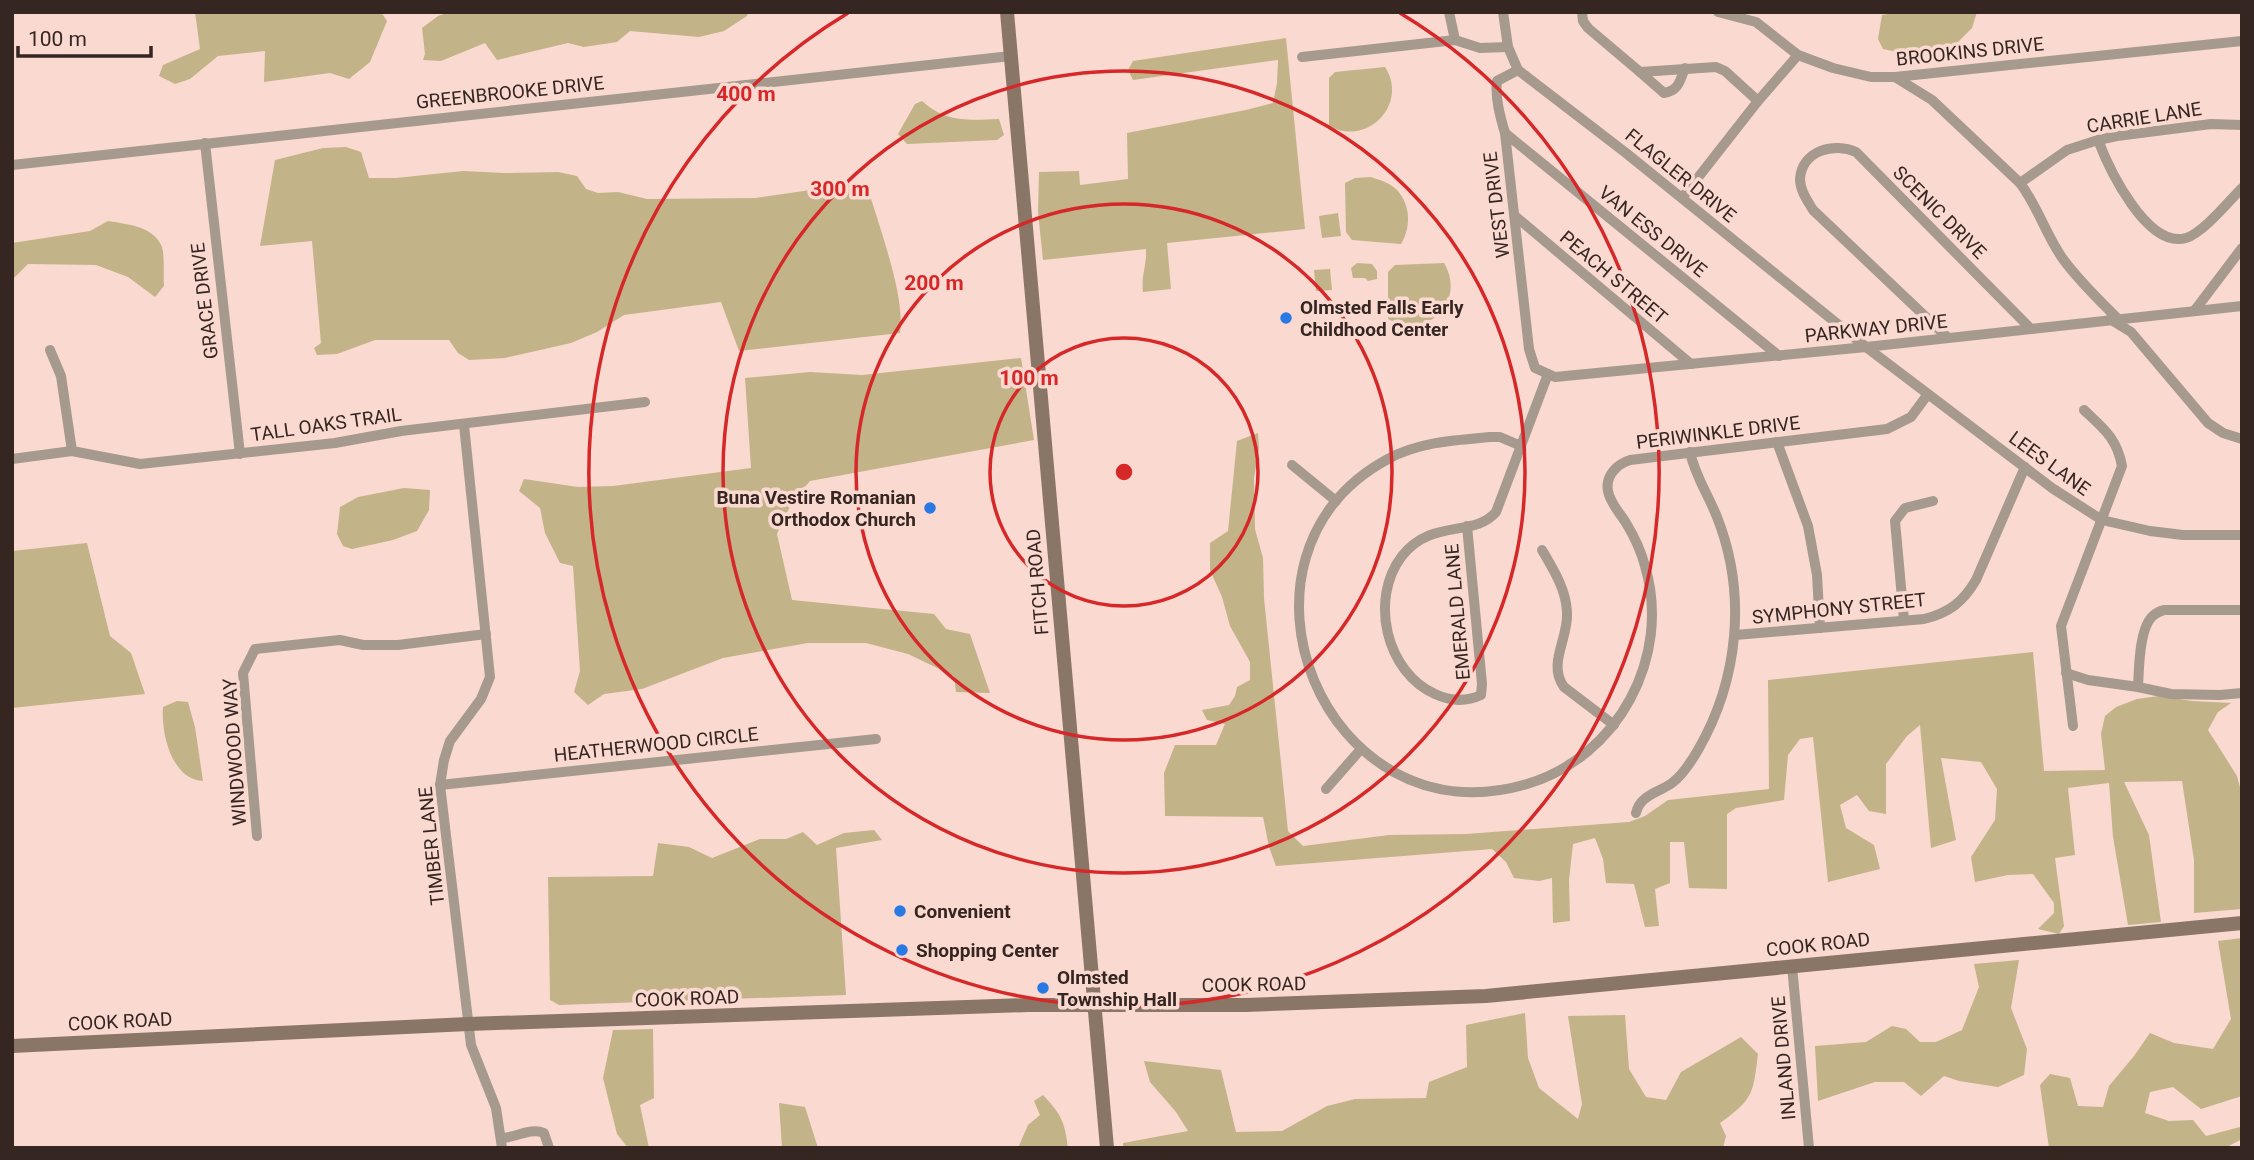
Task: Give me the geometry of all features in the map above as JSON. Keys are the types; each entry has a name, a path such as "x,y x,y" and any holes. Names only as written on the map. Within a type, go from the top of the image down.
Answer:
{"street":[{"name":"FITCH ROAD","path":"1007,12 1107,1148"},
{"path":"1449,12 1455,40"},
{"path":"1503,12 1508,47 1518,70"},
{"path":"1581,12 1588,28 1664,93 1677,87 1685,68"},
{"name":"BROOKINS DRIVE","path":"1718,12 1756,22 1798,55 1833,68 1871,77 1895,77 2242,41"},
{"path":"1302,57 1455,40 1480,48 1508,47"},
{"name":"GREENBROOKE DRIVE","path":"12,165 1011,55"},
{"path":"1682,198 1798,55"},
{"path":"1640,72 1716,67 1725,71 1758,101"},
{"name":"WEST DRIVE","path":"1518,70 1497,81 1500,117 1505,133 1529,349 1535,368 1548,374"},
{"name":"FLAGLER DRIVE","path":"1518,70 1866,347"},
{"path":"1895,77 1932,100 2020,183 2032,199 2062,257 2114,319 2131,332 2208,423 2223,433 2242,439"},
{"name":"CARRIE LANE","path":"2020,183 2067,150 2098,140 2211,124 2242,125"},
{"name":"VAN ESS DRIVE","path":"1505,133 1779,356"},
{"path":"2098,140 2106,162 2135,209 2150,226 2166,237 2186,238 2196,232 2242,188"},
{"name":"GRACE DRIVE","path":"205,143 240,454"},
{"name":"SCENIC DRIVE","path":"1948,338 1813,210 1802,190 1800,176 1813,155 1824,148 1836,146 1856,152 2031,329"},
{"name":"PEACH STREET","path":"1515,216 1691,364"},
{"path":"2195,310 2242,248"},
{"name":"PARKWAY DRIVE","path":"1548,374 1555,377 1779,356 2242,306"},
{"name":"LEES LANE","path":"1866,347 2052,488 2102,520 2183,536 2242,535"},
{"path":"50,350 61,376 72,451"},
{"path":"1467,526 1484,522 1496,512 1548,374"},
{"name":"PERIWINKLE DRIVE","path":"1521,446 1500,437 1490,437 1430,444 1407,450 1369,470 1336,501 1319,528 1306,559 1300,597 1304,650 1313,682 1328,711 1361,749 1393,771 1423,783 1459,791 1492,791 1526,784 1554,773 1580,757 1614,725 1628,705 1643,673 1650,643 1652,616 1645,566 1632,533 1610,499 1608,481 1618,466 1626,461 1690,452 1887,429 1911,417 1928,394"},
{"name":"TALL OAKS TRAIL","path":"12,459 72,451 140,464 335,443 401,431 645,402"},
{"path":"2073,726 2061,626 2122,466 2119,449 2107,431 2084,410"},
{"name":"TIMBER LANE","path":"464,425 490,677 481,699 450,741 440,785 471,1045 496,1108 502,1143"},
{"path":"1777,442 1810,534 1817,575 1820,628"},
{"path":"1636,813 1637,806 1646,796 1663,789 1681,775 1698,750 1711,726 1726,685 1735,635 1735,598 1729,552 1717,515 1695,472 1690,452"},
{"path":"1292,465 1336,501"},
{"name":"SYMPHONY STREET","path":"1735,635 1924,619 1943,614 1968,593 2025,467"},
{"path":"1904,621 1895,521 1905,509 1933,501"},
{"name":"EMERALD LANE","path":"1467,526 1482,677 1481,695 1456,700 1438,696 1422,688 1409,676 1394,652 1386,613 1387,586 1402,556 1426,536 1444,529 1467,526"},
{"path":"1542,550 1561,587 1567,612 1566,632 1556,664 1558,679 1564,687 1614,725"},
{"path":"2138,687 2139,660 2147,624 2153,615 2164,610 2242,610"},
{"name":"WINDWOOD WAY","path":"257,836 243,673 255,649 341,640 363,645 398,645 486,634"},
{"path":"2066,673 2088,680 2171,694 2242,693"},
{"name":"HEATHERWOOD CIRCLE","path":"440,785 876,739"},
{"path":"1326,789 1361,749"},
{"name":"COOK ROAD","path":"12,1045 468,1024 1093,1003 1246,1005 1486,996 2242,923"},
{"name":"INLAND DRIVE","path":"1792,966 1809,1148"},
{"path":"502,1143 538,1130 544,1133 549,1148"}],"shaded area":[{"path":"195,12 381,12 387,21 370,62 349,79 330,73 264,82 265,51 218,56 190,79 175,84 159,76 163,65 200,49"},
{"path":"450,12 749,12 724,31 699,37 630,31 617,42 584,47 568,43 497,60 485,43 441,61 423,60 425,54 422,28 438,16"},
{"path":"1900,12 1977,12 1972,28 1958,42 1940,48 1902,53 1883,49 1878,39 1882,15"},
{"path":"1286,38 1305,229 1167,243 1171,289 1143,292 1146,249 1043,260 1038,212 1039,172 1079,171 1080,185 1128,179 1127,133 1273,103 1278,60 1133,80 1128,70 1133,61"},
{"path":"1385,67 1391,81 1392,95 1380,118 1357,131 1343,131 1329,126 1329,78 1335,72"},
{"path":"922,101 949,117 967,120 999,119 1004,135 997,140 907,144 898,134 915,104"},
{"path":"346,147 361,152 369,178 463,171 558,172 577,176 586,189 598,193 618,192 647,199 755,198 866,182 895,279 901,317 900,333 739,351 721,302 624,315 597,332 571,343 505,358 469,360 458,353 449,340 375,340 337,354 317,355 314,348 321,343 312,241 260,246 275,160 323,148"},
{"path":"1371,177 1385,182 1402,196 1407,209 1408,224 1401,244 1352,240 1346,232 1345,183 1355,178"},
{"path":"1338,213 1341,236 1322,238 1319,216"},
{"path":"108,221 139,227 153,234 158,240 163,251 164,286 155,297 128,277 96,265 28,264 12,280 12,243 90,231"},
{"path":"1357,263 1372,264 1377,271 1377,279 1368,281 1365,278 1353,278 1351,268"},
{"path":"1444,263 1450,278 1450,291 1439,314 1416,325 1402,325 1388,319 1388,272 1395,265"},
{"path":"1330,269 1332,290 1316,291 1314,270"},
{"path":"1021,358 1034,440 810,481 792,502 777,534 792,600 934,614 946,629 970,634 990,693 956,692 954,676 908,654 866,643 808,643 723,658 642,689 604,694 588,705 574,692 580,671 573,566 560,563 545,533 540,508 519,491 524,479 578,487 613,486 751,468 745,378 810,372 862,375"},
{"path":"1258,433 1259,449 1254,478 1255,529 1263,558 1264,598 1288,831 1303,846 1389,835 1466,834 1629,822 1645,816 1668,800 1769,789 1768,680 2033,652 2044,771 2105,770 2101,734 2105,716 2116,707 2137,699 2159,696 2231,703 2218,712 2208,730 2237,776 2242,795 2242,909 2194,913 2194,860 2182,781 2124,782 2149,835 2161,922 2128,925 2113,837 2109,783 2068,788 2075,855 2055,858 2064,926 2059,934 2038,929 2054,913 2054,903 2033,874 2008,875 1975,882 1971,857 1995,820 1997,789 1981,762 1941,758 1956,840 1931,848 1920,725 1907,736 1886,764 1886,814 1869,811 1857,795 1840,805 1846,828 1874,845 1880,869 1828,882 1813,737 1800,739 1788,755 1784,800 1736,808 1727,814 1727,889 1689,888 1684,842 1670,842 1670,883 1655,889 1659,926 1645,927 1634,884 1606,883 1603,859 1595,838 1573,844 1569,880 1570,921 1553,923 1552,878 1539,881 1514,878 1506,862 1492,849 1276,866 1263,817 1165,816 1164,773 1175,745 1216,745 1225,724 1207,720 1202,710 1229,705 1237,687 1250,680 1250,662 1230,626 1222,597 1210,570 1210,543 1228,531 1237,441"},
{"path":"404,488 430,490 429,510 417,531 393,540 352,549 343,546 337,534 340,507 358,497"},
{"path":"87,543 110,636 131,653 145,694 12,708 12,551"},
{"path":"177,701 188,702 195,727 203,781 183,772 176,764 166,741 163,707"},
{"path":"874,830 882,840 836,848 846,995 559,1005 550,1000 548,877 653,876 658,843 689,847 712,858 760,839 786,839 803,832 817,845 844,833"},
{"path":"2242,938 2242,1096 2201,1109 2173,1087 2150,1092 2145,1113 2169,1121 2193,1120 2206,1136 2240,1127 2242,1139 2225,1148 2049,1148 2040,1085 2050,1074 2070,1078 2078,1106 2103,1107 2109,1086 2150,1033 2174,1043 2213,1049 2231,1019 2218,941"},
{"path":"2019,960 2011,1008 2027,1049 2024,1075 1998,1087 1944,1076 1921,1096 1904,1082 1875,1082 1818,1101 1815,1046 1866,1042 1892,1026 1906,1029 1920,1042 1936,1042 1962,1030 1979,987 1974,964"},
{"path":"1525,1013 1528,1058 1539,1088 1578,1119 1582,1104 1568,1016 1625,1015 1629,1069 1646,1097 1666,1100 1681,1072 1741,1037 1758,1054 1753,1087 1740,1108 1720,1123 1726,1136 1723,1148 1123,1148 1123,1143 1188,1131 1176,1112 1150,1082 1144,1061 1221,1070 1236,1132 1282,1131 1327,1106 1355,1099 1426,1098 1429,1082 1467,1067 1466,1025"},
{"path":"653,1029 654,1098 640,1105 649,1148 628,1148 617,1134 603,1078 613,1030"},
{"path":"1043,1095 1061,1119 1068,1148 1018,1148 1028,1125 1040,1115 1034,1101"},
{"path":"779,1103 805,1107 818,1148 782,1148"}],"place":[{"name":"Olmsted Falls Early Childhood Center","path":"1286,318"},
{"name":"Buna Vestire Romanian Orthodox Church","path":"930,508"},
{"name":"Convenient","path":"900,911"},
{"name":"Shopping Center","path":"902,950"},
{"name":"Olmsted Township Hall","path":"1043,988"}]}
